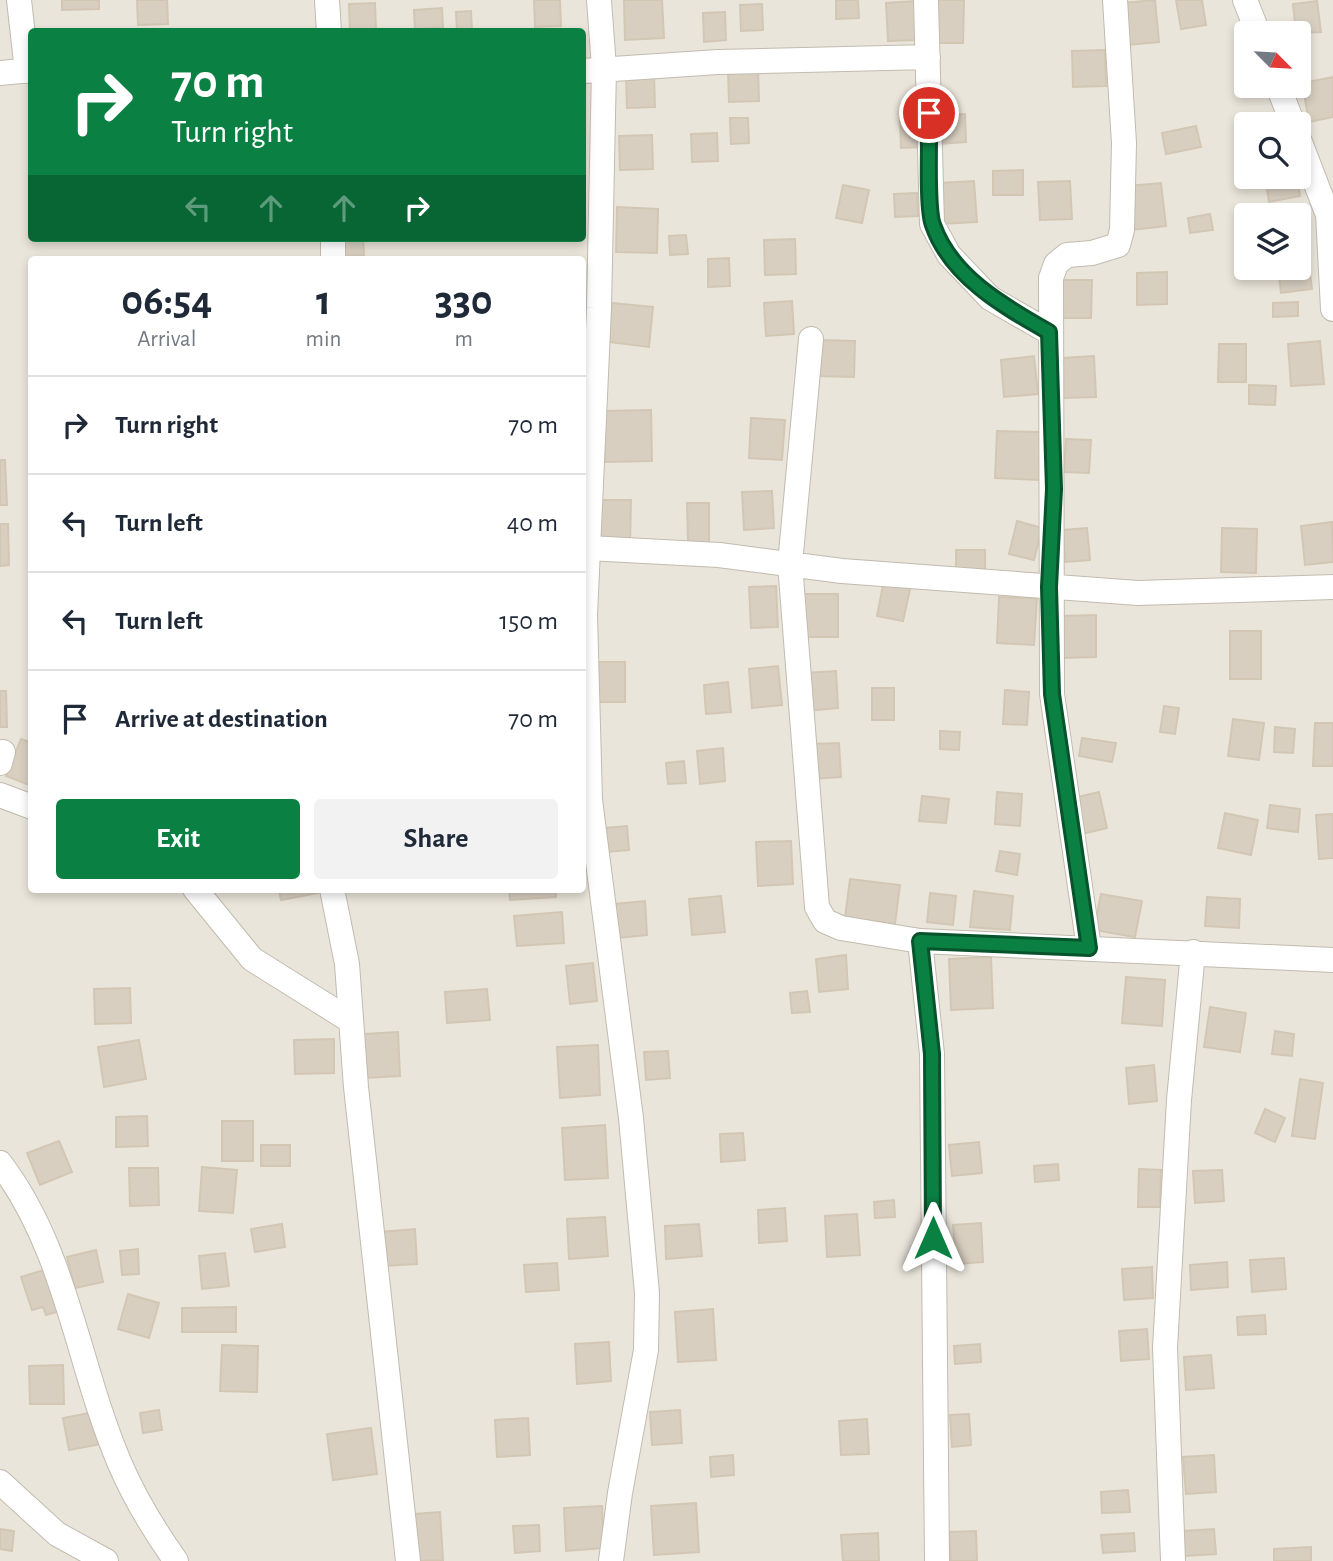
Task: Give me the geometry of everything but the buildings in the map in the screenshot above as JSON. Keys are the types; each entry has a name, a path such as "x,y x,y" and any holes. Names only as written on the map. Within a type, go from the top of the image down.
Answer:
{"street":[{"path":"19,0 28,64"},
{"path":"327,0 329,28"},
{"path":"586,593 599,309 593,69 599,0"},
{"path":"926,0 932,224 949,255 990,298 1049,332"},
{"path":"1089,948 1052,694 1049,587 1054,489 1049,332 1051,278 1056,264 1066,255 1092,253 1118,246 1122,230 1124,143 1115,0"},
{"path":"1245,0 1253,21"},
{"path":"593,69 928,57"},
{"path":"0,73 28,71"},
{"path":"1311,172 1330,221 1333,309"},
{"path":"811,339 790,564 817,907 825,921 841,928 920,941 1333,960"},
{"path":"588,548 719,555 790,564 1138,593 1333,587"},
{"path":"586,652 590,800 631,1118 647,1293 646,1350 620,1493 611,1561"},
{"path":"0,795 28,806"},
{"path":"198,893 252,959 351,1021"},
{"path":"333,893 346,964 408,1561"},
{"path":"920,941 932,1054 937,1561"},
{"path":"1172,1561 1165,1348 1179,1100 1194,953"},
{"path":"0,1163 23,1193 47,1241 120,1462 148,1522 176,1561"},
{"path":"0,1482 57,1534 106,1561"}],"shaded area":[{"path":"0,0 1333,0 1333,1561 0,1561"}],"route":[{"path":"929,113 932,224 949,255 990,298 1049,332 1054,489 1049,587 1052,694 1089,948 920,941 932,1054 933,1238"}]}
